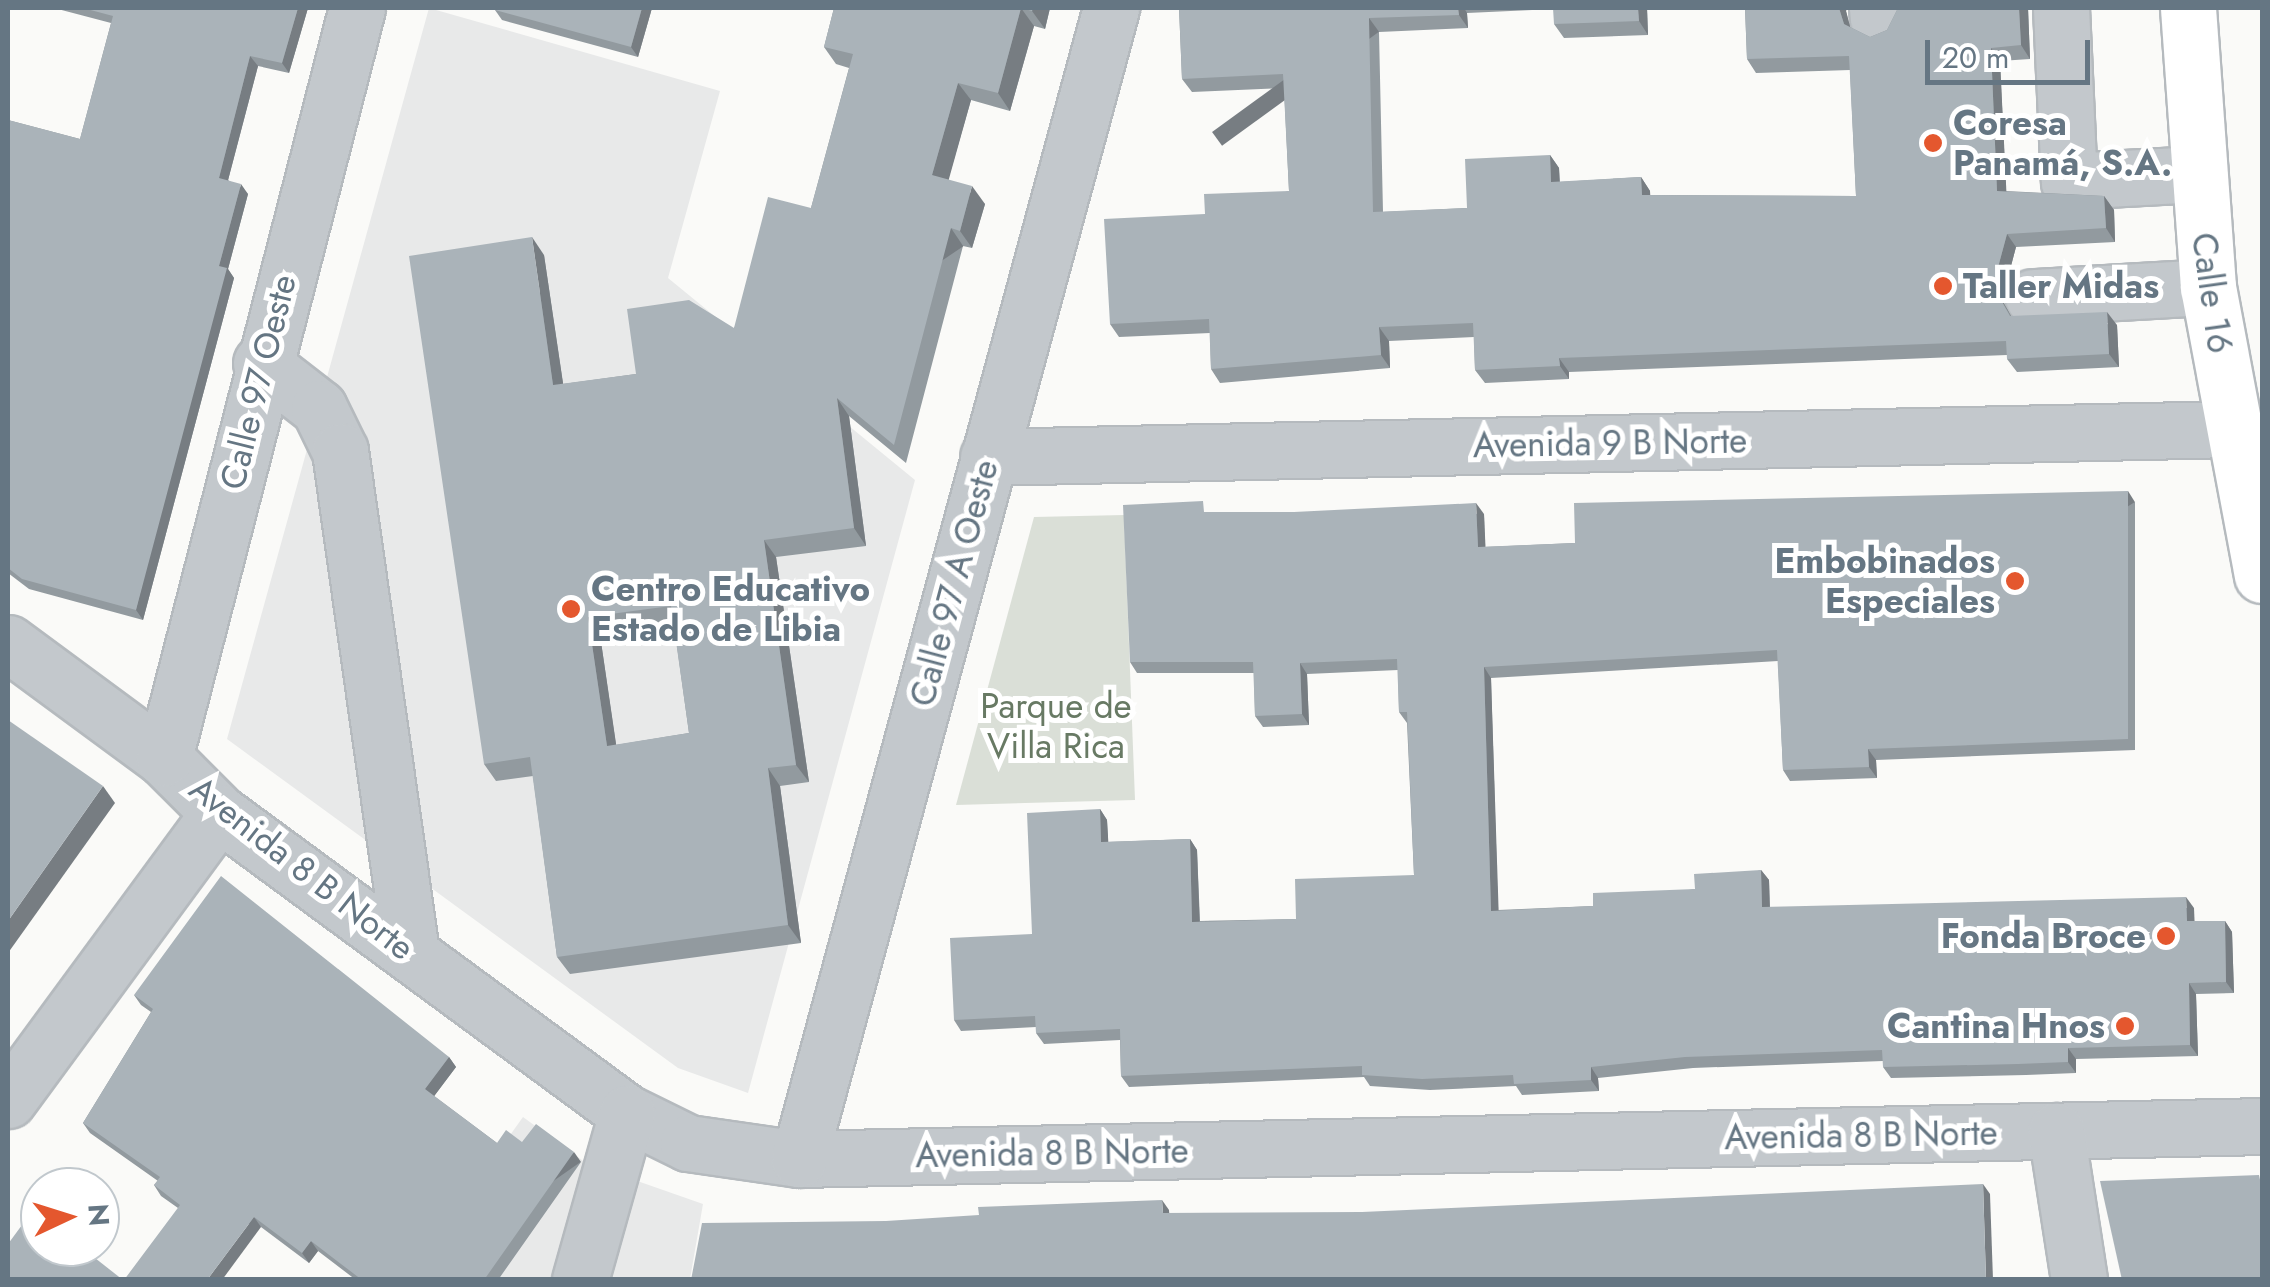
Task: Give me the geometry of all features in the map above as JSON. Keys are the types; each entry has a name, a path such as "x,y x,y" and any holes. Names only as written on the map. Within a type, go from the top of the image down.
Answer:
{"main road":[{"name":"Calle 16","path":"2188,8 2208,287 2262,575"}],"street":[{"name":"Calle 97 Oeste","path":"164,758 261,362 358,8"},
{"name":"Calle 97 A Oeste","path":"799,1159 1111,8"},
{"path":"2060,8 2069,181 2198,174"},
{"path":"2033,297 2208,287"},
{"path":"261,362 319,408 340,450 411,953"},
{"name":"Avenida 9 B Norte","path":"988,457 2233,429"},
{"name":"Avenida 8 B Norte","path":"8,644 164,758 220,814 627,1113 688,1143 799,1159 2262,1126"},
{"path":"8,1100 220,814"},
{"path":"580,1280 627,1113"},
{"path":"2056,1131 2080,1280"}],"shaded area":[{"name":"Centro Educativo Estado de Libia","path":"429,8 720,91 668,278 915,480 748,1093 678,1068 227,739"},
{"path":"523,1117 586,1163 703,1204 690,1279 407,1279"}],"green space":[{"name":"Parque de Villa Rica","path":"1124,515 1135,800 956,805 1034,517"}],"building":[{"path":"83,8 298,8 282,63 250,56 219,178 241,184 219,266 227,268 136,610 22,579 8,568 8,120 80,139 113,16"},
{"path":"496,8 642,8 631,47"},
{"path":"834,8 1021,8 998,93 958,83 932,175 972,186 960,231 951,228 894,445 837,398 854,528 764,540 796,765 768,768 788,925 557,957 530,757 484,764 409,256 532,237 553,385 636,374 627,309 689,300 734,328 768,197 811,208 853,54 824,47","holes":["671,606 689,733 607,746 588,617"]},
{"path":"1179,8 1458,8 1459,15 1369,18 1373,212 1467,208 1465,159 1550,155 1551,182 1641,177 1642,195 1856,196 1849,56 1747,59 1745,8 1839,8 1844,24 1870,37 1887,30 1898,8 2019,8 2021,45 1991,48 1997,191 2104,196 2106,228 2007,234 1993,286 2010,316 2107,312 2109,354 2007,359 2006,341 1559,358 1560,366 1475,370 1473,323 1379,327 1381,355 1211,369 1209,319 1110,324 1104,219 1205,214 1204,194 1289,191 1283,74 1182,79"},
{"path":"1553,8 1638,8 1639,21 1554,24"},
{"path":"2128,491 2128,739 1868,749 1869,767 1783,770 1777,650 1484,667 1491,911 1593,906 1593,893 1695,889 1694,874 1761,870 1762,907 2186,897 2187,921 2225,921 2226,982 2189,983 2190,1045 2068,1048 2068,1062 2018,1064 1883,1067 1882,1050 1685,1057 1591,1067 1591,1080 1514,1084 1513,1075 1422,1079 1362,1075 1362,1066 1121,1076 1120,1029 1036,1033 1035,1016 954,1020 950,938 1032,934 1027,813 1100,809 1101,842 1190,839 1192,922 1296,919 1295,879 1414,875 1407,712 1399,712 1397,659 1300,663 1302,714 1255,716 1253,662 1130,662 1123,505 1203,501 1204,512 1294,512 1476,503 1478,547 1575,543 1574,503"},
{"path":"8,720 103,786 8,921"},
{"path":"221,876 449,1057 425,1089 497,1143 506,1130 522,1142 536,1124 574,1152 484,1280 362,1280 311,1241 302,1253 254,1217 207,1280 124,1280 180,1205 154,1185 160,1177 83,1123 153,1009 134,995"},
{"path":"2259,1175 2262,1280 2122,1280 2100,1181"},
{"path":"1983,1184 1986,1280 691,1280 702,1223 886,1221 979,1215 978,1207 1162,1200 1163,1213 1362,1212"},
{"path":"20,1228 20,1267 106,1267 123,1280 8,1280 8,1244"}],"place":[{"name":"Coresa Panamá, S.A.","path":"1933,143"},
{"name":"Taller Midas","path":"1943,286"},
{"name":"Embobinados Especiales","path":"2015,581"},
{"name":"Centro Educativo Estado de Libia","path":"571,609"},
{"name":"Fonda Broce","path":"2166,936"},
{"name":"Cantina Hnos","path":"2125,1026"}]}
